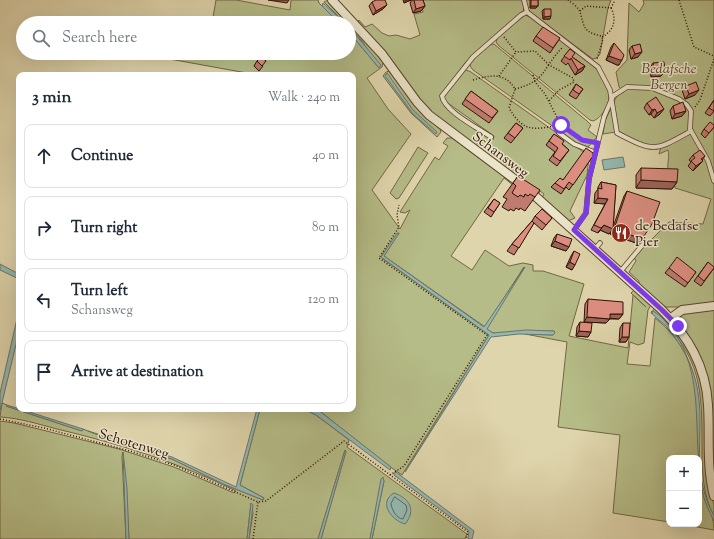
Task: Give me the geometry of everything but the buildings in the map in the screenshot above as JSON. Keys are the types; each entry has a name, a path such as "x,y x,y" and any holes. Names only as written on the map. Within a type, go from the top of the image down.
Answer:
{"street":[{"name":"Schansweg","path":"332,0 347,16"},
{"name":"Schansweg","path":"356,26 377,48 417,102 429,115 524,188 574,230 598,246 620,272 678,326 695,352 704,375 708,404 708,467 714,496"},
{"path":"671,318 682,310 714,306"}],"lane":[{"path":"524,0 527,12 597,65 604,75 610,90 617,133 636,143 657,148 670,144 691,131"},
{"path":"491,137 446,106 442,96 473,57 527,12"},
{"path":"574,230 586,213 589,179 594,152 598,143 600,126 611,101 617,92 627,87 652,88 679,99 687,105 691,111 691,131 708,161 714,181"},
{"path":"559,133 574,144 594,152"},
{"path":"620,272 645,242"}],"path":[{"path":"568,0 580,11 582,26 588,33 602,38"},
{"path":"597,65 602,38 613,26 614,18 611,8 615,0"},
{"path":"679,0 694,47 714,56"},
{"path":"580,11 586,6 611,8"},
{"path":"502,32 507,42 516,52"},
{"path":"515,89 535,82 544,73 557,53 568,42"},
{"path":"516,52 535,51 549,64 569,74 573,78 574,82 559,90 548,102"},
{"path":"499,76 516,52"},
{"path":"691,111 700,100 714,59"},
{"path":"533,75 535,82 545,94 561,125 582,140 598,143"},
{"path":"474,80 486,76 499,76 512,84 515,89 509,108 519,122 525,126 540,129 561,125"},
{"path":"390,474 404,466 487,335 379,258 400,227 397,215 399,205"},
{"name":"Schotenweg","path":"0,419 44,428 130,451 174,465 258,502"},
{"path":"253,539 258,502 266,501 344,441 468,532 466,539"}],"green space":[{"path":"216,0 236,0 290,10 291,0 318,0 319,3 332,16 213,16"},
{"path":"328,0 343,16 338,16 324,2"},
{"path":"422,0 522,0 524,8 523,12 465,63 440,98 448,109 455,115 493,140 494,136 445,101 444,96 460,74 466,70 471,72 589,156 587,175 570,211 575,218 568,221 542,198 544,194 540,191 538,195 450,130 416,96 358,22 359,20 365,27 372,24 382,33 389,36 396,35 410,39 420,35 414,14 423,12"},
{"path":"525,0 611,0 608,8 600,54 597,58 593,59 531,13"},
{"name":"Bedafsche Bergen","path":"643,0 714,0 714,484 708,378 697,349 681,324 681,316 684,313 681,307 664,307 639,284 639,281 629,272 636,261 634,257 669,222 703,224 711,199 675,188 668,169 668,150 659,154 661,147 638,142 617,130 613,108 615,99 624,92 619,87 616,72 627,60 629,3 639,12 644,4"},
{"path":"525,15 529,16 572,47 593,65 601,75 607,86 609,97 606,108 597,119 593,121 590,120 498,45 496,42 498,37"},
{"path":"356,29 383,62 382,67 367,78 388,109 411,134 372,190 400,229 410,210 405,213 400,212 435,157 439,160 448,146 443,143 447,138 452,138 534,199 533,201 504,178 451,256 472,270 485,250 509,266 523,263 533,265 533,271 543,271 584,284 569,336 628,348 633,295 646,307 631,293 635,289 651,305 648,310 644,343 638,345 630,342 627,364 650,366 655,318 673,335 685,354 693,373 697,393 699,455 666,455 666,522 613,513 620,435 558,427 567,342 525,334 553,335 554,331 493,333 486,329 524,267 485,327 384,256 399,233 382,255 383,259 489,335 402,475 321,412 356,412 356,72 241,72 175,60 356,60 356,40 379,68 362,41 356,35"},
{"path":"494,44 591,125 588,130 597,137 588,147 575,142 473,70 470,66 471,61 489,45"},
{"path":"390,71 424,115 440,129 441,132 437,137 411,113 383,76 386,72"},
{"path":"611,108 616,132 603,134 605,121"},
{"path":"418,147 428,153 399,198 396,199 390,193"},
{"path":"656,308 679,332 699,371 705,404 706,476 714,505 714,516 705,492 702,467 700,391 696,375 691,360 671,329 655,312 652,314 651,312"},
{"path":"2,403 16,409 16,412 24,412 82,431 83,429 127,446 172,459 223,484 263,500 264,498 240,485 259,412 310,412 349,440 347,447 467,534 465,539 372,539 384,481 382,478 370,539 321,539 346,451 345,450 318,539 249,539 253,513 251,503 247,539 129,539 123,452 126,539 0,539 0,421 14,423 119,449 174,467 234,493 236,491 193,471 125,447 28,422 0,417"},
{"path":"702,487 714,524 714,530 698,527 702,527"}],"water":[{"path":"323,3 337,16 332,16 322,6"},
{"path":"356,35 381,65 379,68 356,40"},
{"path":"387,73 413,110 437,132 436,134 413,114 385,76"},
{"path":"623,157 625,167 604,170 602,160"},
{"path":"397,233 399,233 384,256 484,327 525,267 487,329 493,333 526,330 554,331 555,333 553,335 519,334 491,337 405,472 489,335 381,257"},
{"path":"0,264 16,272 16,278 0,270"},
{"path":"653,311 673,330 686,356 670,331 653,315"},
{"path":"16,323 16,344 0,411 0,393"},
{"path":"686,356 692,368 698,389 700,418 699,455 696,399 692,376"},
{"path":"6,406 16,408 16,409"},
{"path":"24,412 29,412 83,429 82,431"},
{"path":"256,412 259,412 240,485 264,498 263,500 223,484 172,459 127,446 88,431 172,457 236,487"},
{"path":"310,412 321,412 391,467 390,470"},
{"path":"345,450 346,451 321,539 318,539"},
{"path":"123,452 127,488 129,539 126,539"},
{"path":"396,472 474,531 472,539 468,539 469,531 394,475"},
{"path":"383,477 384,481 372,539 370,539 381,479"},
{"path":"702,480 705,493 714,516 714,521 707,506 703,494"},
{"path":"394,493 404,498 410,505 411,509 409,519 405,524 395,519 388,510 387,501"},
{"path":"251,503 253,505 249,539 247,539"}],"place":[{"name":"de Bedafse Pier","path":"621,233"}],"route":[{"path":"561,125 571,130 582,140 598,143 594,152 589,179 586,213 574,230 678,326"}]}
